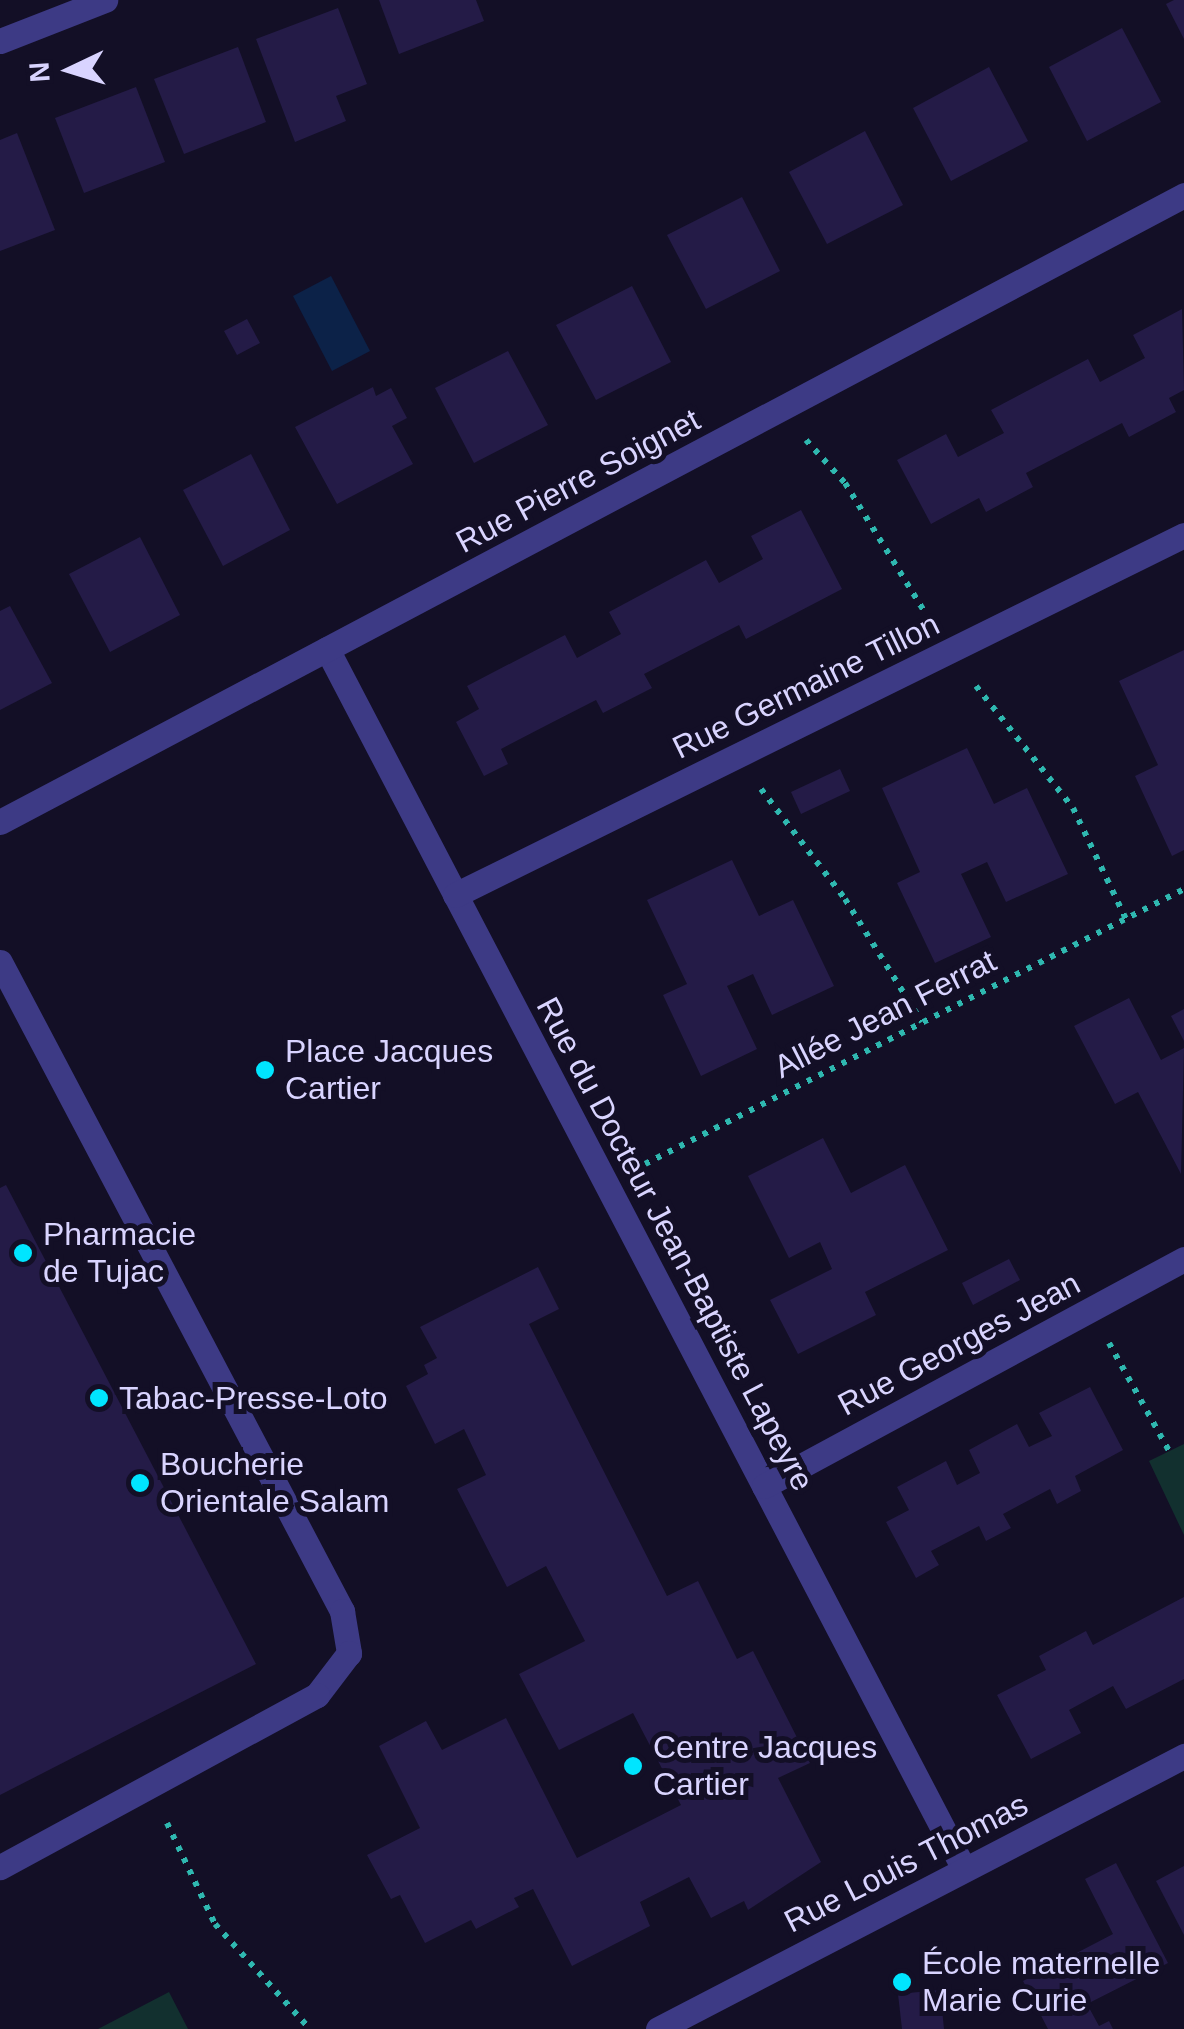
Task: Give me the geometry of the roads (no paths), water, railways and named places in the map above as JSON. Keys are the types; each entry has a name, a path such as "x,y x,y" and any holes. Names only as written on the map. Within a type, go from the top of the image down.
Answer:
{"street":[{"path":"0,41 105,0"},
{"name":"Rue Pierre Soignet","path":"0,822 1184,196"},
{"name":"Rue Germaine Tillon","path":"456,894 1184,535"},
{"name":"Rue du Docteur Jean-Baptiste Lapeyre","path":"327,649 964,1869"},
{"path":"0,962 342,1611 349,1653 318,1696 0,1867"},
{"name":"Rue Georges Jean","path":"764,1486 1184,1260"},
{"name":"Rue Louis Thomas","path":"658,2029 1184,1756"}],"water":[{"path":"331,276 370,351 332,371 293,296"}],"place":[{"name":"Place Jacques Cartier","path":"265,1070"},
{"name":"Pharmacie de Tujac","path":"23,1253"},
{"name":"Tabac-Presse-Loto","path":"99,1398"},
{"name":"Boucherie Orientale Salam","path":"140,1483"},
{"name":"Centre Jacques Cartier","path":"633,1766"},
{"name":"École maternelle Marie Curie","path":"902,1982"}]}
